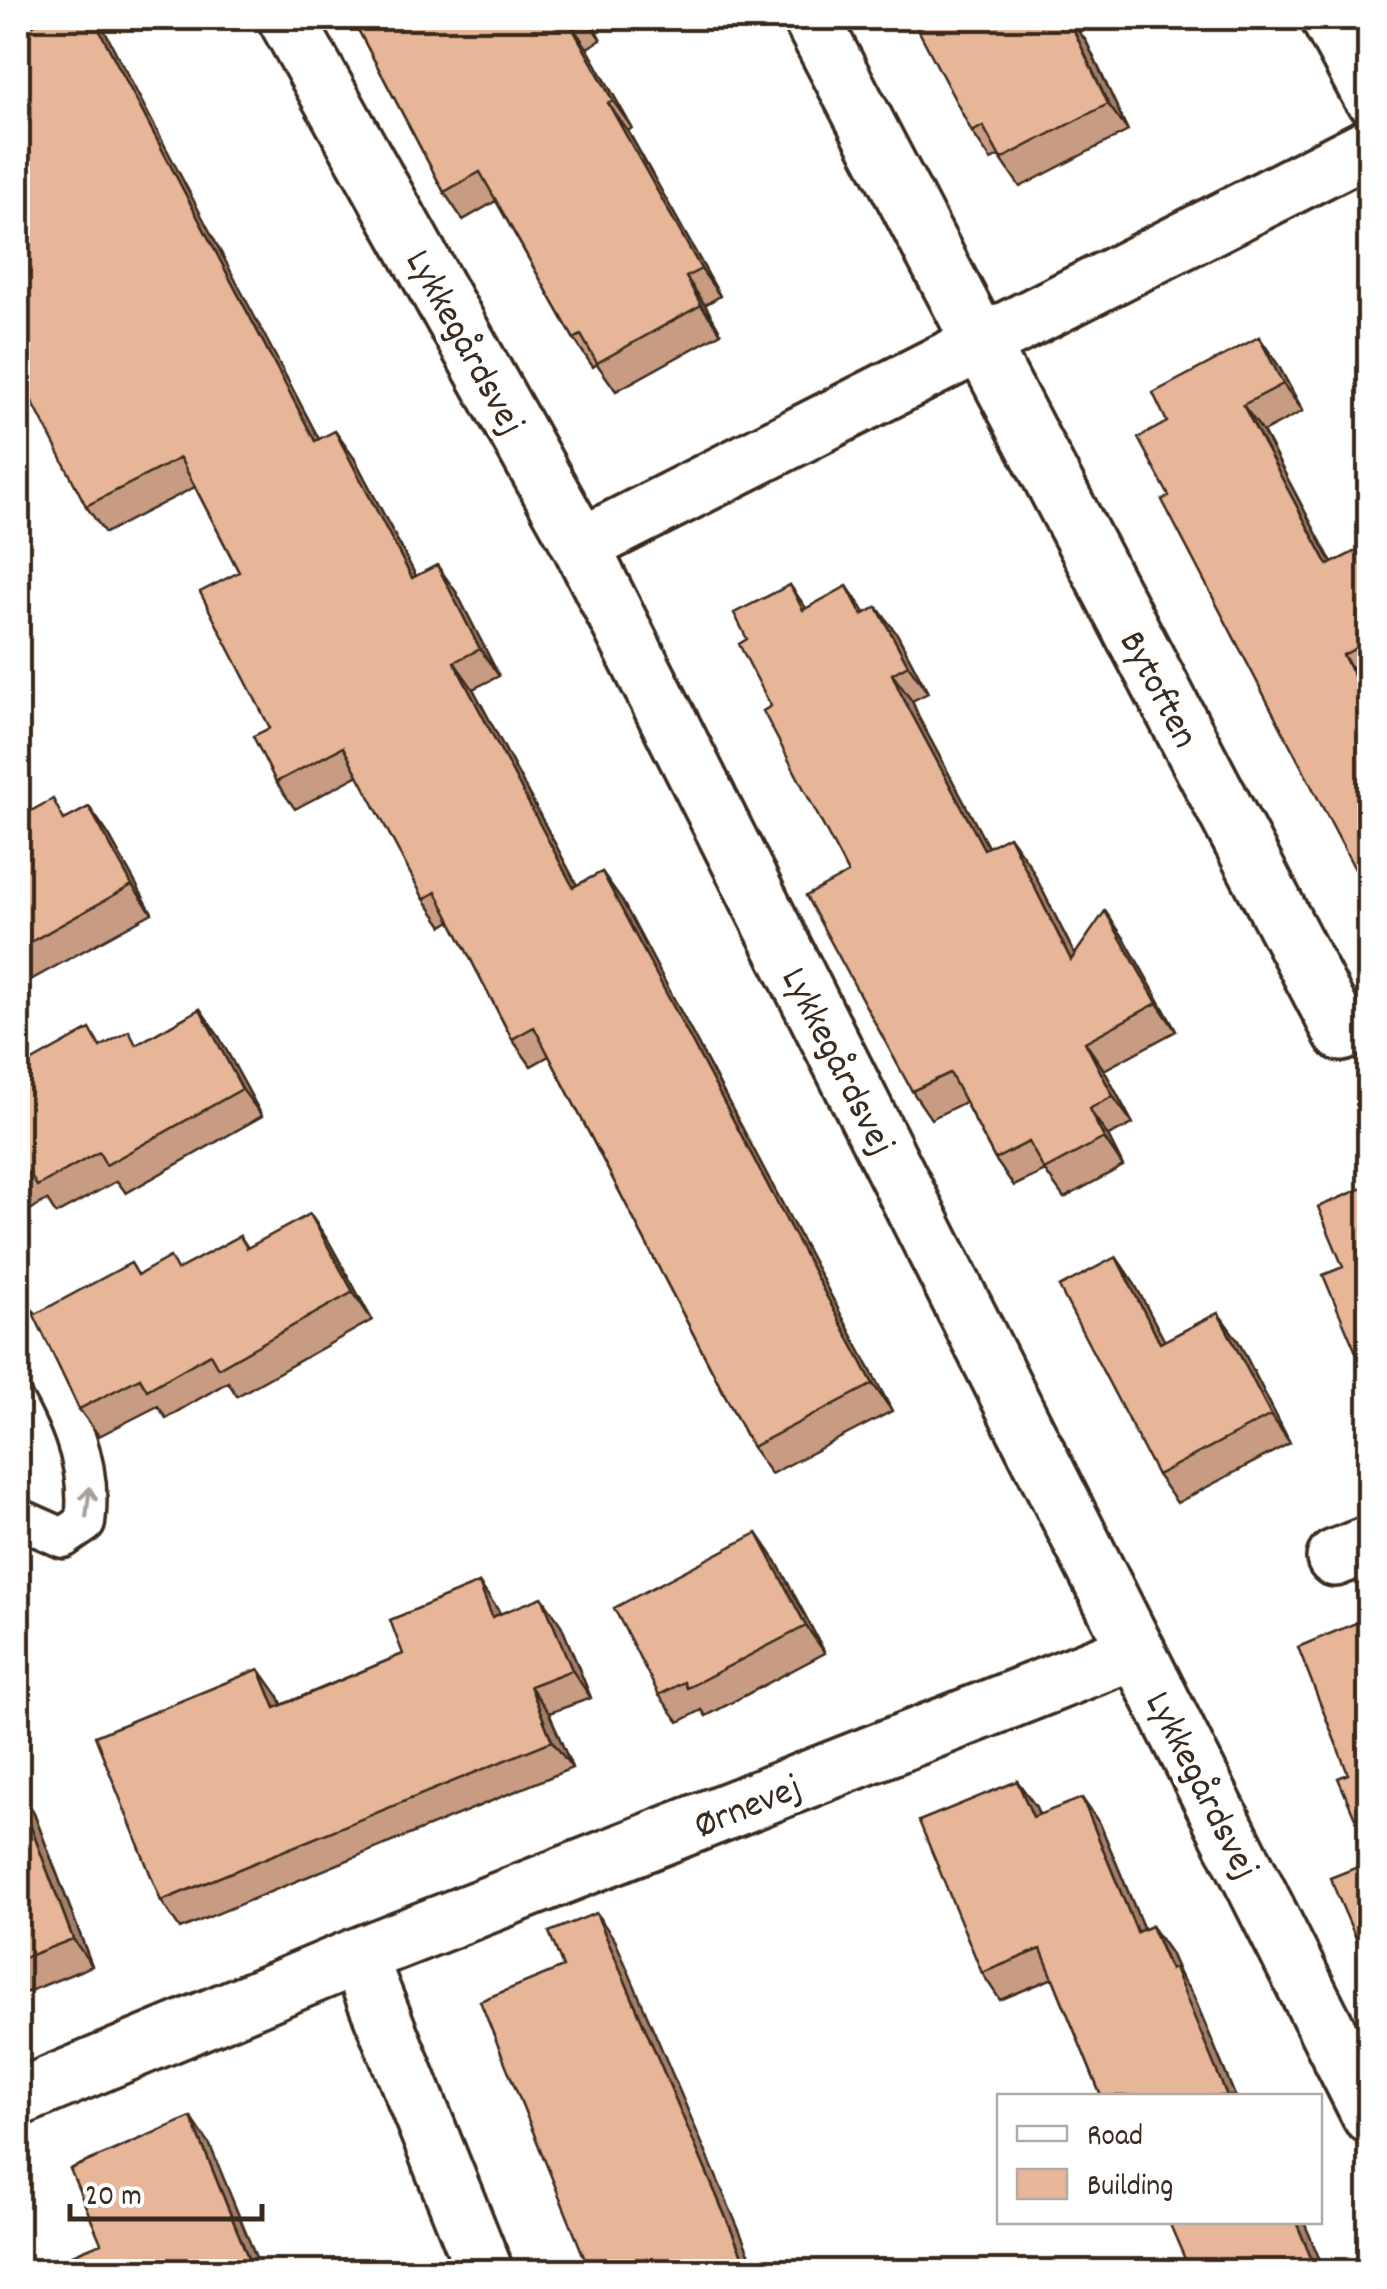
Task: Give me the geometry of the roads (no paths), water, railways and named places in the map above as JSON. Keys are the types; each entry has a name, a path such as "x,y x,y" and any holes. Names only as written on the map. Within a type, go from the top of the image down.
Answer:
{"street":[{"name":"Lykkegårdsvej","path":"286,18 581,546 1370,2115"},
{"name":"Bytoften","path":"810,18 1342,1033"},
{"path":"1329,18 1370,94"},
{"path":"581,546 1370,146"},
{"name":"Ørnevej","path":"18,2098 358,1956 1136,1650"},
{"path":"358,1956 485,2272"}],"lane":[{"path":"18,1325 77,1434 90,1486 86,1522 63,1538 18,1518"}]}
